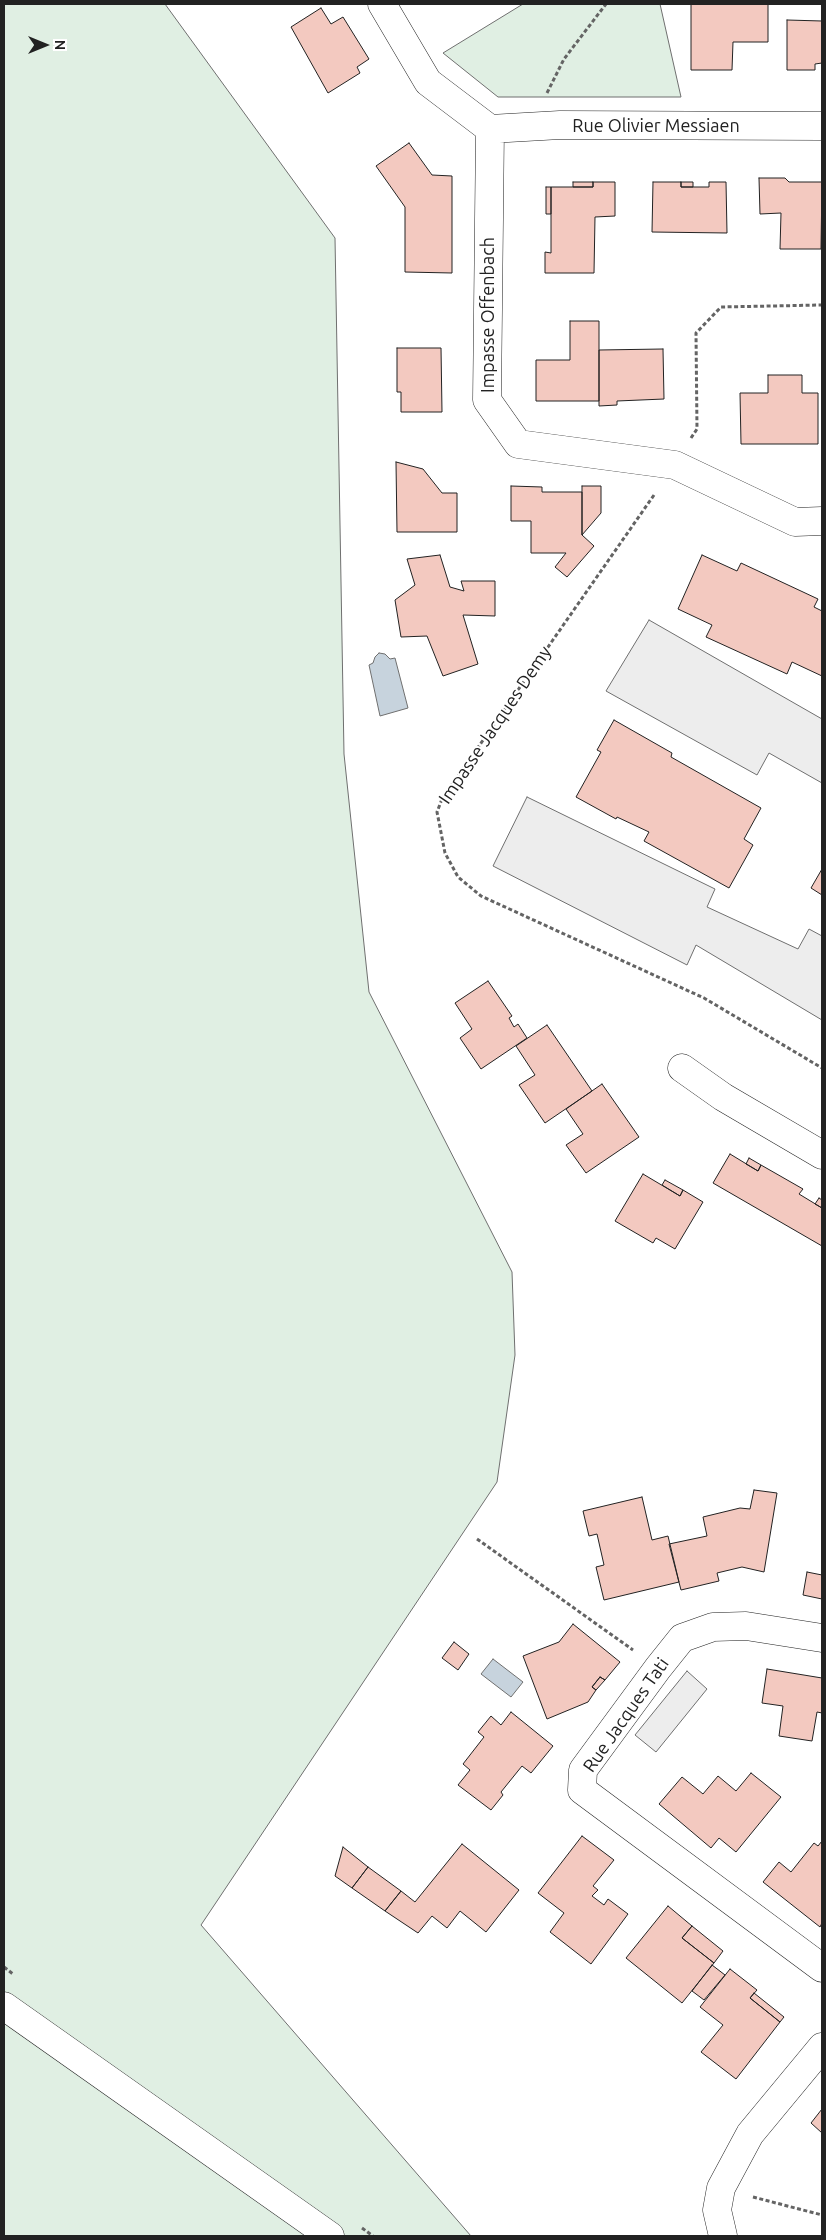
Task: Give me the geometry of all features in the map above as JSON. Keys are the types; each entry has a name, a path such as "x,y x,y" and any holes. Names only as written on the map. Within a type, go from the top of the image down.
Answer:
{"street":[{"path":"382,4 428,82 490,129"},
{"name":"Rue Olivier Messiaen","path":"490,129 530,127 822,126"},
{"name":"Impasse Offenbach","path":"490,129 487,400 518,444 675,465 795,522 822,521"},
{"path":"682,1068 723,1097 822,1155"},
{"name":"Rue Jacques Tati","path":"822,1638 746,1626 713,1627 682,1638 583,1770 582,1790 822,1968"},
{"path":"4,2006 330,2236"},
{"path":"722,2236 718,2210 721,2188 750,2134 822,2047"}],"path":[{"path":"530,127 564,60 606,4"},
{"name":"Impasse Jacques Demy","path":"822,306 721,307 696,333 697,429 675,465 442,799 438,812 445,853 458,877 481,896 704,998 822,1068"},
{"path":"477,1539 658,1668"},
{"path":"721,2188 822,2215"}],"green space":[{"path":"4,4 165,4 335,238 344,754 369,992 512,1272 515,1355 497,1482 201,1925 471,2236 4,2236"},
{"path":"523,4 660,4 681,97 498,97 443,53"}],"shaded area":[{"path":"649,620 822,719 822,783 769,753 757,775 606,691"},
{"path":"379,653 385,654 390,659 395,658 408,708 380,716 369,665 373,663"},
{"path":"527,797 715,889 707,907 798,949 809,929 822,936 822,1020 696,945 687,965 493,866"},
{"path":"493,1659 523,1682 511,1697 481,1674"},
{"path":"687,1671 707,1689 656,1752 635,1735"}],"building":[{"path":"691,4 768,4 768,42 733,42 732,70 691,70"},
{"path":"321,8 331,24 343,17 369,59 357,67 360,73 328,93 291,27"},
{"path":"787,20 822,21 822,63 815,64 815,70 787,70"},
{"path":"409,143 432,175 452,176 452,273 405,272 405,207 376,166"},
{"path":"759,178 785,178 789,182 822,182 821,249 780,249 781,213 760,214"},
{"path":"573,182 593,182 593,187 573,187"},
{"path":"593,182 615,182 615,216 595,217 594,273 545,273 545,252 551,253 551,187 593,187"},
{"path":"653,182 681,182 681,187 709,187 709,182 726,182 727,233 652,232"},
{"path":"681,182 693,182 693,187 681,187"},
{"path":"546,187 551,187 551,214 546,214"},
{"path":"570,321 599,321 599,401 536,401 536,360 570,360"},
{"path":"397,348 441,348 442,412 401,412 401,392 397,392"},
{"path":"663,349 664,399 617,401 617,405 599,406 599,350"},
{"path":"768,375 802,375 802,393 818,393 818,444 741,444 740,393 768,393"},
{"path":"396,462 423,469 442,493 457,493 457,532 397,532"},
{"path":"511,486 542,487 542,492 582,492 582,535 594,546 567,577 555,567 566,553 531,553 531,521 511,521"},
{"path":"582,486 601,486 601,513 582,535"},
{"path":"440,555 450,587 464,591 461,581 495,581 495,616 463,615 478,664 443,676 427,636 401,637 395,600 415,585 407,559"},
{"path":"702,555 737,571 741,563 818,599 814,607 822,611 822,676 792,662 787,674 706,637 712,625 678,609"},
{"path":"614,720 672,753 671,757 761,808 744,839 753,845 729,888 644,841 649,832 617,817 616,819 576,797 601,752 597,750"},
{"path":"822,869 822,895 811,888"},
{"path":"488,981 512,1016 509,1018 514,1027 518,1024 527,1038 481,1069 460,1038 472,1029 455,1003"},
{"path":"547,1025 592,1091 545,1123 519,1085 535,1075 516,1046"},
{"path":"602,1084 639,1137 586,1173 566,1145 583,1134 566,1109"},
{"path":"730,1154 758,1171 761,1165 803,1189 799,1194 822,1208 822,1246 713,1183"},
{"path":"749,1158 761,1165 758,1171 746,1164"},
{"path":"643,1174 680,1196 683,1190 703,1202 675,1249 656,1238 653,1243 615,1221"},
{"path":"665,1180 683,1190 680,1196 662,1185"},
{"path":"819,1198 822,1200 822,1208 815,1204"},
{"path":"754,1490 777,1493 764,1572 742,1567 717,1573 719,1581 681,1590 669,1544 707,1536 703,1517 740,1508 750,1509"},
{"path":"642,1497 652,1540 668,1536 679,1582 604,1600 596,1567 604,1565 597,1534 589,1536 583,1511"},
{"path":"807,1572 822,1575 822,1599 803,1595"},
{"path":"573,1624 620,1662 605,1680 600,1677 592,1687 596,1690 588,1702 547,1719 523,1656 559,1642"},
{"path":"454,1642 469,1654 458,1670 442,1658"},
{"path":"767,1669 822,1678 822,1713 817,1712 812,1741 779,1736 783,1706 762,1703"},
{"path":"600,1677 605,1680 596,1690 592,1687"},
{"path":"511,1712 553,1746 531,1773 522,1766 501,1792 503,1795 491,1810 458,1785 470,1770 463,1764 484,1737 478,1732 491,1716 501,1725"},
{"path":"751,1773 781,1797 736,1852 719,1838 711,1848 659,1804 682,1777 703,1794 718,1776 736,1791"},
{"path":"582,1836 614,1860 593,1886 598,1890 592,1896 604,1905 608,1899 628,1914 591,1964 550,1932 564,1913 538,1893"},
{"path":"822,1841 822,1923 820,1927 763,1882 779,1862 791,1872 814,1843 818,1846"},
{"path":"462,1844 519,1890 486,1932 460,1911 447,1928 432,1916 418,1933 385,1911 401,1891 415,1902"},
{"path":"343,1847 368,1867 352,1888 335,1876"},
{"path":"368,1867 401,1891 385,1911 352,1888"},
{"path":"668,1906 692,1926 682,1938 714,1963 682,2003 626,1958"},
{"path":"692,1926 723,1951 714,1963 682,1938"},
{"path":"712,1965 725,1975 704,2000 692,1991"},
{"path":"730,1969 757,1990 750,1998 780,2022 736,2079 701,2052 723,2025 700,2007"},
{"path":"754,1993 784,2017 780,2022 750,1998"},
{"path":"822,2109 822,2133 811,2123"}]}
